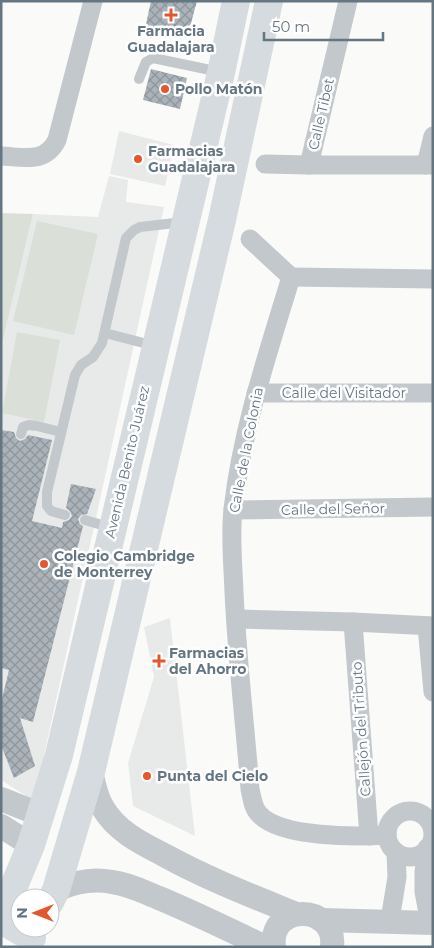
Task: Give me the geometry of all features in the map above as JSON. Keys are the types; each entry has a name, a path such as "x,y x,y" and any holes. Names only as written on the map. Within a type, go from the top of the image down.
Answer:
{"main road":[{"name":"Avenida Benito Juárez","path":"1,919 31,845 58,755 221,72 236,1"},
{"path":"55,888 91,772 222,220 269,1"}],"street":[{"path":"1,156 34,157 46,154 54,147 92,1"},
{"name":"Calle Tibet","path":"348,1 309,165 429,165"},
{"path":"429,165 433,136"},
{"path":"265,164 309,165"},
{"path":"250,239 291,276 433,279"},
{"name":"Calle de la Colonia","path":"291,276 256,393 247,431 233,510 236,618 250,789 254,805 259,814 268,821 280,826 309,833 339,836 378,835"},
{"name":"Calle del Visitador","path":"256,393 433,393"},
{"name":"Calle del Señor","path":"233,510 433,507"},
{"path":"236,618 430,626 433,692"},
{"name":"Callejón del Tributo","path":"353,622 378,835"},
{"path":"91,772 96,792 103,808 125,833 199,874 296,914"},
{"path":"1,799 41,815"},
{"path":"321,920 390,920 432,923 424,892 424,872 431,842 431,826 428,820 416,812 402,812 378,835 396,852 409,856 416,856 431,842"},
{"path":"1,826 31,845"},
{"path":"390,920 397,877 396,852"},
{"path":"60,891 72,883 88,881 112,882 129,886 188,909 265,947"},
{"path":"274,947 274,936 277,928 288,917 296,914 309,914 321,920 331,934 332,947"}],"lane":[{"path":"139,79 146,62 153,58 221,72"},
{"path":"65,514 51,511 47,506 46,500 61,432 78,369 93,357 102,343 126,238 140,227 184,222"},
{"path":"105,333 155,346"},
{"path":"20,434 23,427 29,425 61,432"},
{"path":"85,520 112,528"}],"shaded area":[{"path":"119,131 174,145 165,186 110,174"},
{"name":"Colegio Cambridge de Monterrey","path":"109,176 128,180 126,202 164,207 34,801 1,780 1,348 33,214 98,217"},
{"path":"1,213 33,214 1,348"},
{"path":"37,221 98,234 74,335 13,321"},
{"path":"17,332 60,340 44,422 2,413"},
{"path":"170,618 195,836 133,806 128,763 154,677 144,627"}],"building":[{"name":"Farmacia Guadalajara","path":"151,1 197,1 187,38 145,29"},
{"name":"Pollo Matón","path":"151,69 187,78 180,109 143,100"},
{"path":"1,430 14,432 16,438 20,441 28,435 52,440 32,521 62,528 63,522 69,520 72,516 66,508 71,484 96,489 87,514 81,515 78,519 83,526 33,722 20,718 35,766 14,778 1,745 1,703 9,670 1,668"}],"place":[{"name":"Farmacia Guadalajara","path":"171,15"},
{"name":"Pollo Matón","path":"165,89"},
{"name":"Farmacias Guadalajara","path":"138,159"},
{"name":"Colegio Cambridge de Monterrey","path":"44,564"},
{"name":"Farmacias del Ahorro","path":"159,661"},
{"name":"Punta del Cielo","path":"147,776"}]}
